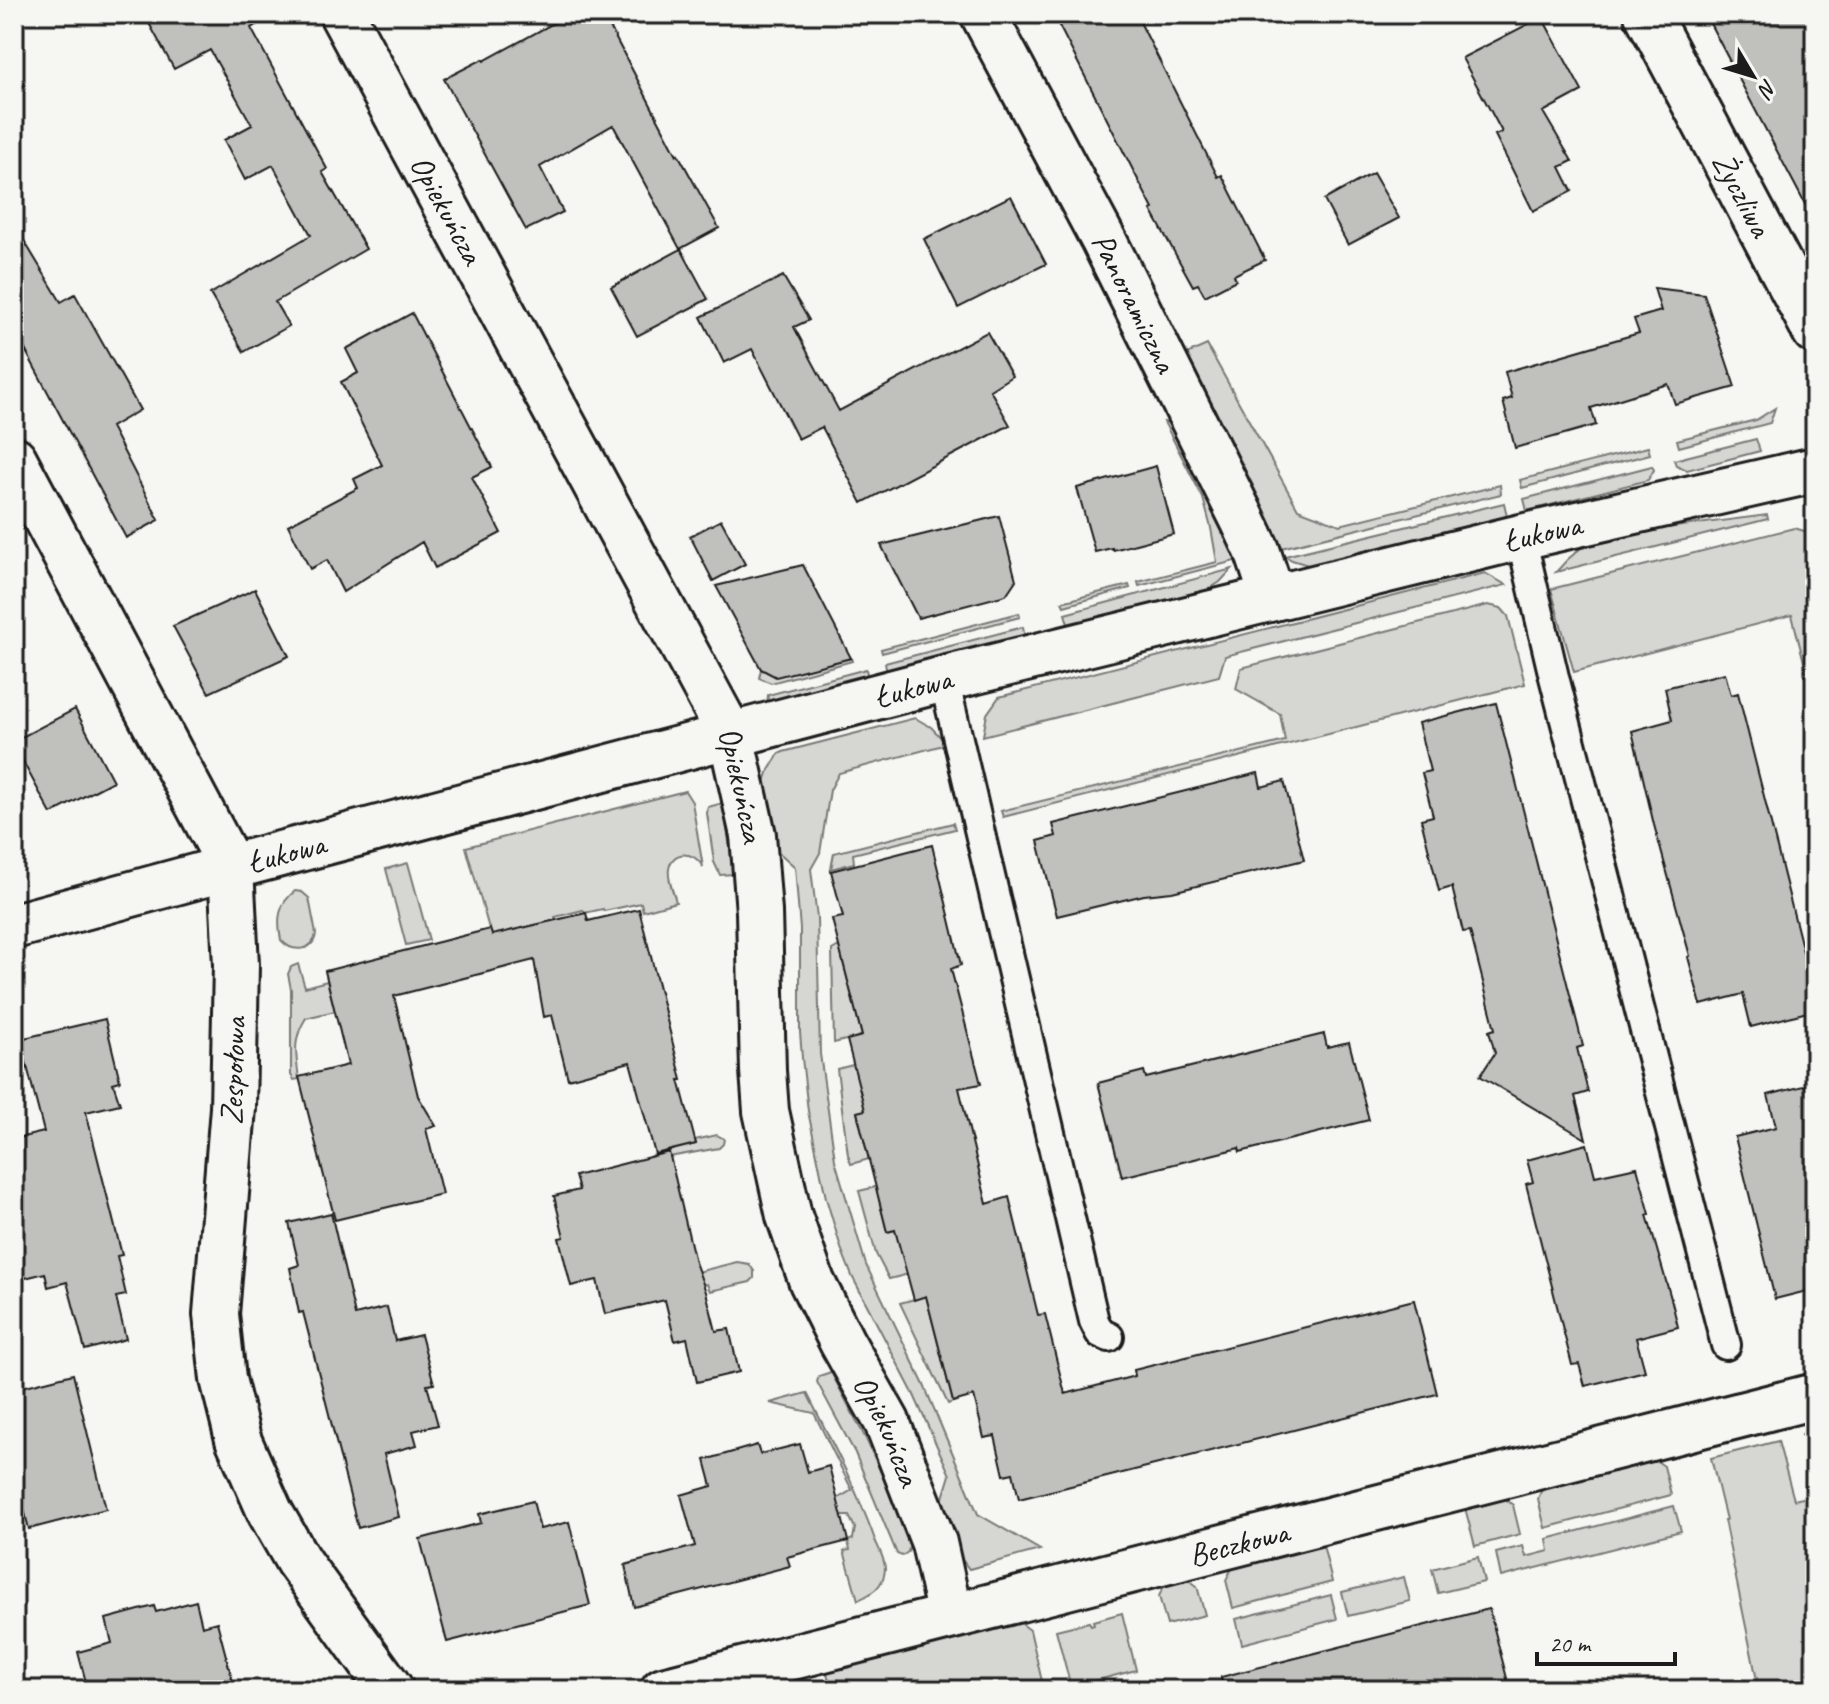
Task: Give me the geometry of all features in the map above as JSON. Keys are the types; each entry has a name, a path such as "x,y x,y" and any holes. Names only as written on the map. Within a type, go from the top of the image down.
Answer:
{"street":[{"name":"Opiekuńcza","path":"342,14 731,736 753,835 766,1111 789,1216 812,1282 887,1422 934,1543 950,1616"},
{"name":"Panoramiczna","path":"983,14 1104,241 1243,520 1273,598"},
{"name":"Życzliwa","path":"1647,14 1815,331"},
{"name":"Zespołowa","path":"14,459 231,867 236,965 233,1108 216,1314 223,1379 238,1439 270,1512 298,1561 391,1690"},
{"name":"Łukowa","path":"14,926 944,679 1521,537 1815,470"},
{"name":"Beczkowa","path":"663,1690 1815,1396"}],"lane":[{"path":"1521,537 1726,1345"},
{"path":"944,679 1094,1321 1100,1333 1109,1337"}],"shaded area":[{"path":"1207,345 1298,509 1340,525 1500,485 1501,494 1277,549 1182,373 1187,354"},
{"path":"1775,408 1770,423 1679,447 1677,440 1756,420"},
{"path":"1164,422 1175,423 1237,553 1235,561 1139,586 1138,582 1217,562 1203,498"},
{"path":"1756,439 1760,451 1687,470 1676,465 1674,460"},
{"path":"1648,447 1650,454 1522,488 1520,480"},
{"path":"1652,466 1654,470 1648,480 1527,511 1524,499"},
{"path":"1504,503 1507,516 1360,556 1308,565 1285,556"},
{"path":"1767,515 1768,519 1556,572 1581,548 1659,529"},
{"path":"1794,528 1815,536 1815,705 1792,615 1574,672 1551,589"},
{"path":"1232,569 1203,593 1069,627 1065,614"},
{"path":"1485,573 1506,585 1225,656 1219,676 983,736 987,714 999,697"},
{"path":"1129,585 1130,588 1064,606 1062,602"},
{"path":"1488,605 1501,608 1508,616 1525,684 1003,817 1001,811 1285,741 1280,714 1236,689 1241,668"},
{"path":"1019,613 1020,617 882,653 881,649"},
{"path":"1023,627 1025,639 887,674 885,663"},
{"path":"851,658 852,661 771,683 759,678 761,669 776,676"},
{"path":"866,669 868,679 767,705 768,695"},
{"path":"915,718 931,727 947,744 839,773 830,790 820,853 811,869 817,918 820,1054 835,1160 866,1265 924,1385 978,1514 1040,1550 969,1569 960,1557 942,1501 950,1475 914,1395 852,1276 826,1198 808,1111 802,1058 800,929 795,867 775,849 764,785 769,770 783,752"},
{"path":"685,791 692,802 703,867 690,855 674,858 669,873 676,902 643,911 641,903 604,911 585,913 583,910 555,917 555,922 495,950 466,847"},
{"path":"723,803 734,874 720,875 714,862 707,813 708,807"},
{"path":"953,823 955,829 853,854 854,863 831,869 834,853"},
{"path":"408,863 429,940 406,945 386,869"},
{"path":"295,891 309,898 316,934 311,944 302,949 286,944 281,940 280,933 282,907"},
{"path":"839,946 862,1036 834,1043 832,950"},
{"path":"298,964 305,987 327,981 335,1011 306,1018 297,1040 299,1079 294,1080 291,1075 291,989 288,974 291,967"},
{"path":"853,1065 879,1107 857,1113 869,1159 851,1164 837,1069"},
{"path":"717,1135 724,1139 719,1148 652,1160 655,1154 696,1144 695,1140"},
{"path":"876,1187 887,1232 909,1227 921,1271 889,1279 876,1254 859,1191"},
{"path":"737,1262 749,1264 754,1271 750,1282 710,1291 707,1284 688,1289 685,1275"},
{"path":"926,1296 953,1402 948,1404 900,1303"},
{"path":"831,1372 899,1512 910,1543 908,1552 902,1556 897,1554 855,1453 817,1382 819,1376"},
{"path":"807,1393 852,1484 884,1562 880,1585 858,1600 844,1551 850,1550 848,1541 853,1539 855,1528 849,1516 841,1516 837,1499 852,1490 814,1413 770,1403"},
{"path":"1815,1431 1815,1481 1802,1434"},
{"path":"1778,1441 1794,1500 1815,1495 1815,1690 1759,1690 1711,1458"},
{"path":"1650,1456 1664,1466 1671,1495 1545,1528 1538,1499 1544,1484"},
{"path":"1500,1495 1513,1505 1520,1534 1475,1546 1464,1504"},
{"path":"1674,1506 1681,1531 1501,1577 1496,1553 1523,1546 1526,1557 1549,1551 1547,1539"},
{"path":"1322,1541 1332,1582 1233,1608 1226,1580 1234,1564"},
{"path":"1478,1557 1484,1582 1438,1593 1432,1569"},
{"path":"1185,1577 1197,1586 1205,1615 1167,1625 1159,1596 1166,1582"},
{"path":"1404,1577 1410,1601 1348,1616 1342,1592"},
{"path":"1331,1595 1337,1619 1242,1644 1236,1619"},
{"path":"1122,1613 1136,1670 1071,1687 1056,1630 1089,1622 1091,1625 1093,1621"},
{"path":"1018,1621 1030,1630 1044,1690 832,1690 826,1670"}],"building":[{"path":"144,14 276,14 251,28 327,169 322,172 366,249 275,302 289,326 244,352 210,294 311,235 273,165 245,180 224,140 252,125 210,50 174,69"},
{"path":"570,14 603,14 719,228 680,249 613,125 540,167 563,212 526,230 444,79"},
{"path":"1053,14 1136,14 1218,177 1222,175 1265,260 1234,275 1236,280 1205,296 1198,284 1193,286 1151,210"},
{"path":"1705,14 1815,14 1815,223 1758,115"},
{"path":"1542,17 1582,91 1543,112 1572,161 1560,167 1572,191 1533,211 1495,135 1502,132 1462,58"},
{"path":"1373,173 1399,218 1348,245 1324,200"},
{"path":"1011,196 1046,264 958,308 924,239"},
{"path":"14,224 61,302 75,294 140,410 111,427 159,520 126,538 14,329"},
{"path":"681,249 708,299 637,336 611,287"},
{"path":"783,276 809,320 794,327 839,411 987,332 1012,376 990,390 1010,425 862,503 822,427 798,439 752,349 724,363 701,317"},
{"path":"1654,288 1704,294 1735,387 1675,404 1668,384 1591,408 1596,425 1515,448 1503,401 1512,398 1505,372 1639,333 1634,319 1661,311"},
{"path":"412,313 492,467 472,477 501,533 435,568 422,542 343,592 327,560 310,569 288,525 358,488 354,479 382,465 341,382 358,373 346,349"},
{"path":"1156,466 1174,534 1095,552 1077,488"},
{"path":"999,516 1016,580 1006,595 918,618 881,545"},
{"path":"721,520 745,564 713,581 690,536"},
{"path":"803,565 851,658 776,677 761,669 716,586"},
{"path":"255,589 289,656 209,693 173,626"},
{"path":"1725,673 1731,695 1738,693 1812,987 1806,989 1811,1011 1751,1027 1743,994 1701,1005 1632,731 1672,720 1665,688"},
{"path":"1496,703 1583,1046 1577,1048 1588,1092 1575,1096 1586,1139 1480,1076 1495,1053 1489,1031 1495,1029 1470,931 1463,932 1452,887 1439,891 1421,819 1433,816 1422,773 1430,771 1418,723"},
{"path":"75,709 113,781 51,814 14,741"},
{"path":"1258,773 1261,787 1284,781 1304,860 1057,916 1038,841 1056,836 1053,824"},
{"path":"932,845 961,965 951,969 981,1084 959,1088 987,1204 1009,1197 1038,1315 1045,1314 1065,1394 1135,1376 1134,1370 1414,1300 1437,1394 1019,1499 1013,1473 1004,1475 995,1436 984,1438 974,1396 953,1402 926,1296 914,1300 895,1230 887,1232 857,1112 865,1110 847,1040 862,1036 832,919 843,917 831,871"},
{"path":"639,909 696,1144 655,1154 630,1062 568,1079 552,1015 544,1017 534,960 394,996 418,1096 436,1126 426,1129 442,1194 335,1220 299,1077 348,1065 325,971 490,929 492,935 586,913 588,921"},
{"path":"105,1019 120,1081 113,1083 120,1104 86,1112 122,1255 117,1256 126,1295 116,1297 126,1339 85,1350 67,1282 48,1287 45,1273 21,1279 14,1253 14,1139 44,1132 20,1039"},
{"path":"1324,1034 1327,1047 1349,1042 1369,1120 1122,1177 1098,1083 1144,1071 1146,1078"},
{"path":"1815,1083 1815,1289 1775,1299 1735,1137 1776,1127 1768,1095"},
{"path":"1587,1144 1595,1176 1637,1167 1678,1327 1636,1338 1645,1371 1585,1386 1579,1364 1572,1365 1526,1184 1533,1182 1527,1160"},
{"path":"669,1152 695,1262 716,1331 729,1329 739,1372 697,1382 687,1338 675,1341 665,1300 605,1314 597,1280 571,1286 559,1238 564,1237 554,1196 579,1190 575,1176"},
{"path":"331,1213 355,1315 387,1307 395,1341 421,1335 434,1384 427,1385 438,1425 413,1431 417,1445 384,1454 399,1517 358,1528 303,1312 299,1313 290,1268 299,1265 289,1223"},
{"path":"73,1374 106,1509 29,1529 20,1494 14,1495 14,1389"},
{"path":"800,1444 808,1472 829,1466 848,1541 787,1557 790,1566 634,1607 625,1565 695,1546 681,1495 712,1486 705,1460 757,1445 760,1454"},
{"path":"533,1501 540,1529 569,1522 590,1605 447,1642 420,1539 481,1523 479,1514"},
{"path":"196,1601 202,1626 217,1622 235,1690 88,1690 78,1652 112,1643 106,1619 154,1606 156,1612"},
{"path":"1489,1609 1510,1690 1222,1690 1221,1677"}]}
